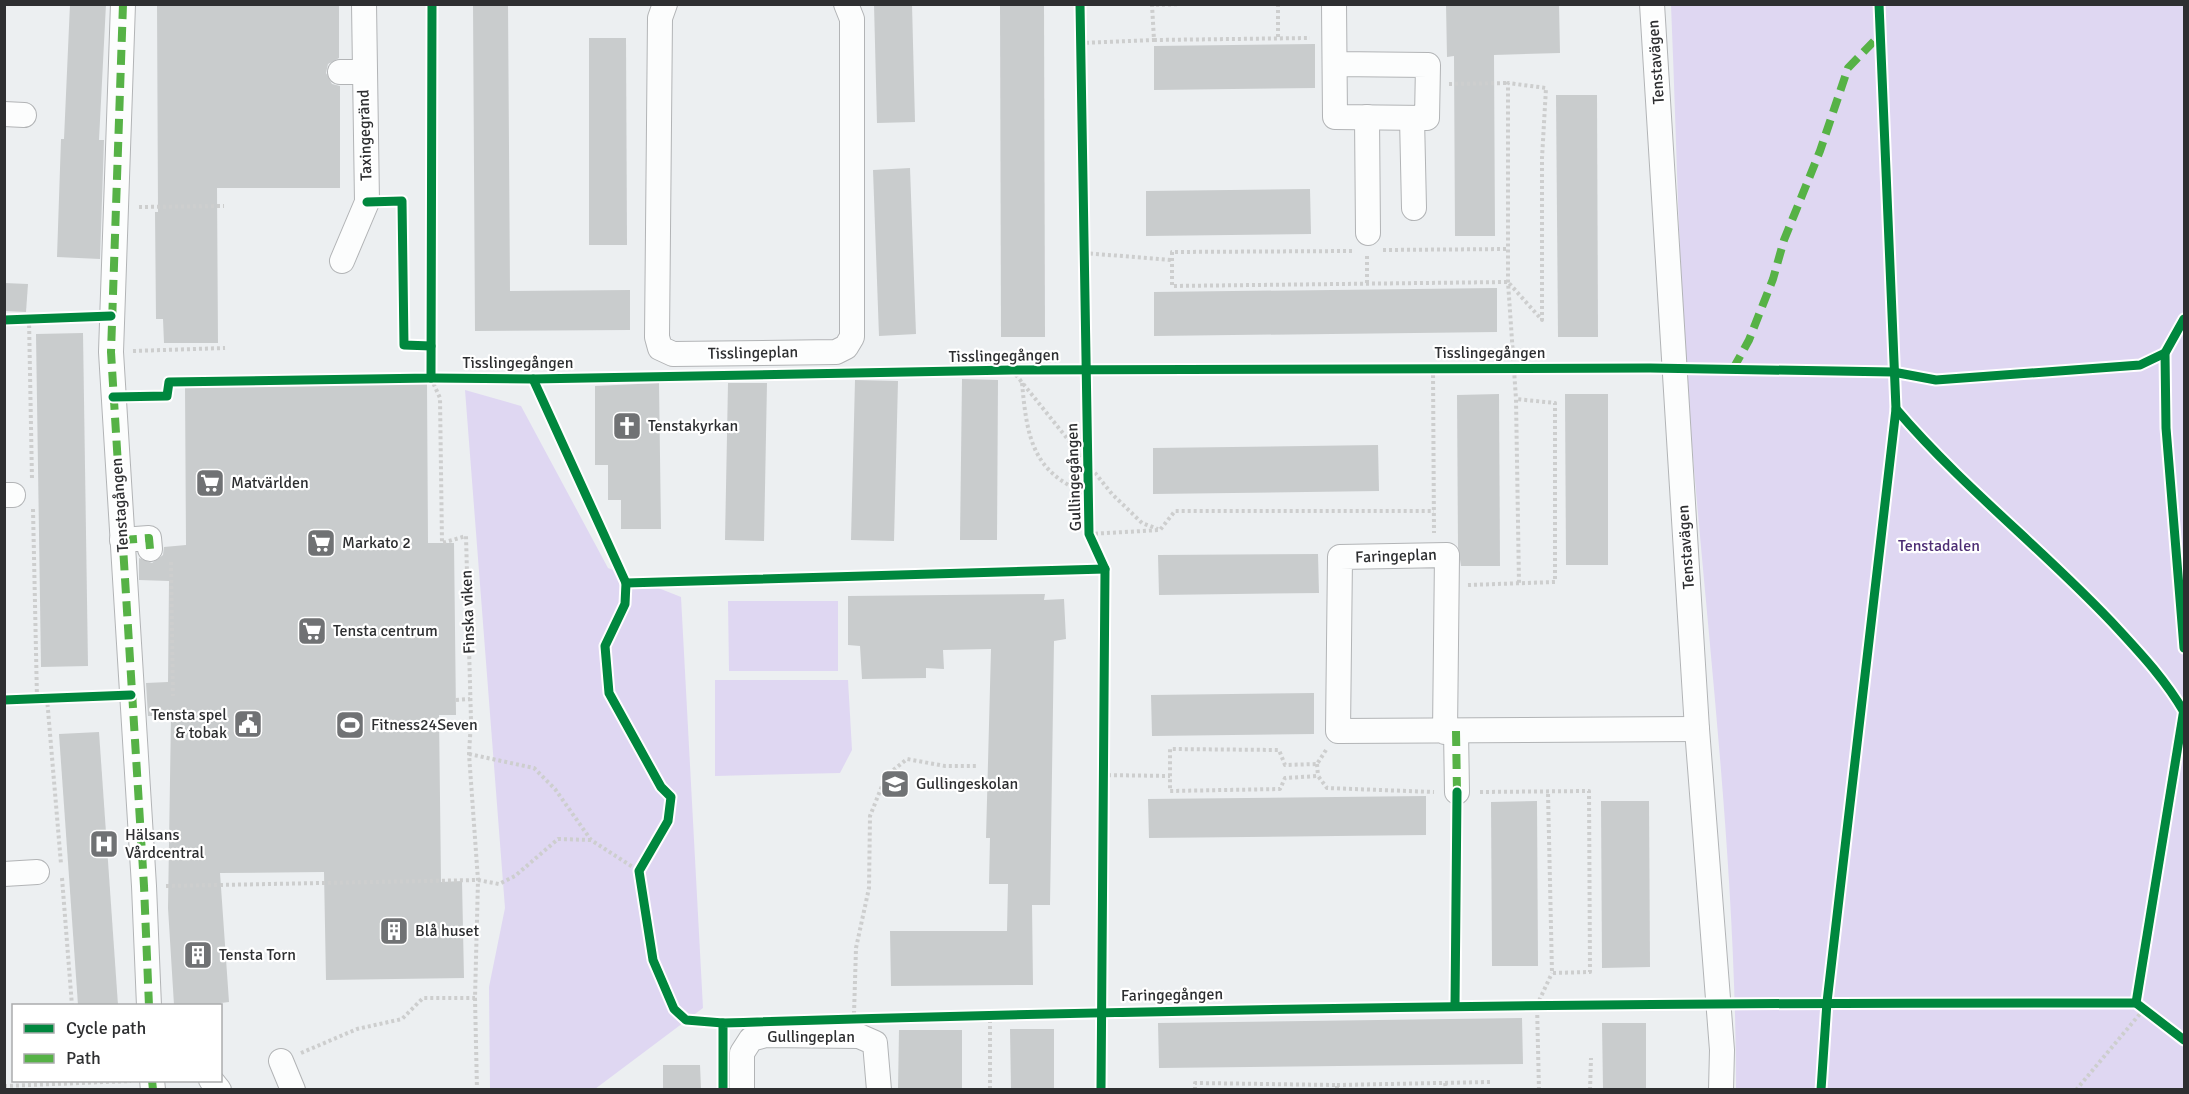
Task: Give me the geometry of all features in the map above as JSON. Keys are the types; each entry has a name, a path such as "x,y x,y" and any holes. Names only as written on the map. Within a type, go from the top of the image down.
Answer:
{"street":[{"name":"Tenstagången","path":"123,4 114,208 111,352 144,886 149,1004"},
{"name":"Taxingegränd","path":"342,261 367,202 351,72 364,4"},
{"name":"Tisslingeplan","path":"664,4 660,18 657,337 660,348 673,354 836,352 846,347 852,337 852,19 846,4"},
{"path":"1334,4 1335,117 1427,118 1428,65 1336,64"},
{"name":"Tenstavägen","path":"1652,4 1697,729 1722,1050 1721,1089"},
{"path":"1367,117 1368,242"},
{"path":"1412,118 1414,208"},
{"path":"122,540 149,538 150,549"},
{"name":"Faringeplan","path":"1338,731 1340,557 1447,555 1451,731 1457,792"},
{"path":"1338,731 1697,729"},
{"path":"4,874 37,872"},
{"name":"Gullingeplan","path":"742,1089 742,1053 751,1039 766,1035 859,1036 875,1043 879,1089"},
{"path":"281,1061 293,1089"}],"path":[{"path":"1155,40 1152,5 1183,4"},
{"path":"1278,4 1278,38"},
{"path":"1080,55 1080,38 1155,40 1335,37"},
{"path":"1508,83 1508,282 1516,399 1518,584"},
{"path":"1428,84 1508,83 1546,88 1542,158 1542,320 1508,282 1172,286 1172,252 1368,242 1508,249"},
{"path":"114,208 224,206"},
{"path":"1084,241 1084,264"},
{"path":"1367,284 1368,242"},
{"path":"1084,252 1172,260"},
{"path":"21,320 41,319"},
{"path":"111,352 225,348"},
{"path":"431,368 431,378"},
{"path":"1433,369 1434,555"},
{"path":"1012,370 1060,427 1088,467 1142,523 1160,530"},
{"path":"1022,382 1032,446 1044,464 1067,486 1088,499"},
{"path":"1447,586 1555,582 1555,402 1516,399"},
{"path":"1090,533 1160,530 1175,511 1434,511"},
{"path":"171,562 173,696"},
{"path":"47,698 72,1004"},
{"path":"26,699 58,698"},
{"path":"456,699 470,699"},
{"path":"1338,731 1317,764 1318,776 1327,788 1457,792 1589,791 1590,972 1552,973"},
{"path":"1317,764 1285,765 1279,750 1170,749 1170,790 1281,789 1285,778 1318,776"},
{"path":"469,754 534,768 555,789 591,840 641,871"},
{"path":"854,1019 856,948 869,888 870,816 886,776 907,759 945,766 977,766"},
{"path":"1102,763 1102,787"},
{"path":"1102,775 1170,776"},
{"path":"1539,1089 1537,1005 1552,973 1548,792"},
{"path":"144,886 478,880 499,884 515,876 558,839 591,840"},
{"path":"281,1061 357,1029 402,1019 423,998 475,998"},
{"path":"2076,1089 2148,1012 2136,1003"},
{"path":"1525,1005 1548,1005"},
{"path":"990,1089 986,1015 1001,1014"},
{"path":"842,1019 866,1019"},
{"path":"1590,1089 1591,1058"},
{"path":"4,1086 63,1082"},
{"path":"89,1089 89,1082 153,1084"},
{"path":"1195,1089 1195,1083 1337,1087 1490,1082"},
{"path":"1446,1083 1446,1089"}],"green space":[{"name":"Tenstadalen","path":"1671,5 2184,5 2184,1089 1736,1089 1735,997 1724,813 1685,354"},
{"path":"465,390 521,406 608,568 681,597 703,1008 595,1089 490,1089 489,987 505,908"},
{"path":"728,601 838,601 838,671 729,671"},
{"path":"715,680 848,680 852,750 840,773 715,776"}],"building":[{"path":"70,4 106,4 99,140 104,140 100,259 57,257 61,139 64,139"},
{"path":"157,4 339,4 339,58 328,64 326,73 332,84 340,86 340,188 217,188 218,343 164,343 163,319 156,319"},
{"path":"473,4 508,4 510,291 630,290 630,330 475,331"},
{"path":"874,4 912,4 915,122 877,123"},
{"path":"1000,4 1044,4 1045,337 1001,337"},
{"path":"1446,4 1559,4 1560,53 1494,55 1495,236 1455,236 1454,56 1447,57"},
{"path":"589,38 626,38 627,245 589,245"},
{"path":"1315,44 1315,88 1154,90 1154,46"},
{"path":"1556,95 1597,95 1598,337 1558,337"},
{"path":"910,168 916,334 879,336 873,170"},
{"path":"1310,189 1311,234 1146,236 1146,191"},
{"path":"4,283 28,284 26,312 4,311"},
{"path":"1497,288 1497,332 1154,336 1154,292"},
{"path":"83,333 88,666 41,667 36,334"},
{"path":"962,379 998,380 997,540 960,540"},
{"path":"855,380 898,381 894,541 851,540"},
{"name":"Tenstakyrkan","path":"659,383 661,529 621,529 621,500 608,500 608,465 595,465 595,386"},
{"path":"728,383 767,383 764,541 725,540"},
{"name":"Tensta centrum","path":"427,384 428,543 454,543 456,715 439,715 441,882 462,881 464,978 326,980 324,872 220,873 229,1002 174,1004 168,908 171,716 148,716 146,683 168,682 169,581 139,580 139,558 152,563 163,555 164,547 186,545 185,386"},
{"path":"1499,394 1500,566 1461,566 1458,547 1457,395"},
{"path":"1565,394 1608,394 1608,565 1566,565"},
{"path":"1378,445 1379,491 1153,494 1153,448"},
{"path":"1318,554 1319,593 1159,595 1158,555"},
{"path":"1045,594 1044,600 1064,599 1066,639 1054,641 1050,905 1032,905 1033,985 891,986 890,931 1007,931 1008,884 989,884 990,838 986,838 991,649 943,650 944,669 926,668 926,678 862,679 860,646 848,645 848,596"},
{"path":"1314,693 1314,734 1152,736 1151,695"},
{"path":"99,732 118,1004 78,1004 59,734"},
{"path":"1426,796 1426,835 1149,838 1148,799"},
{"path":"1537,801 1538,966 1492,966 1491,802"},
{"path":"1601,801 1649,801 1650,967 1602,968"},
{"path":"1522,1018 1523,1064 1159,1068 1158,1023"},
{"path":"1602,1023 1646,1023 1646,1089 1603,1089"},
{"path":"1010,1029 1054,1029 1054,1089 1011,1089"},
{"path":"899,1030 962,1030 962,1089 898,1089"},
{"path":"663,1065 700,1065 701,1089 663,1089"}],"marked path":[{"path":"123,4 111,352 144,886 149,1004"},
{"path":"1733,369 1749,340 1773,279 1784,240 1820,151 1848,68 1880,35"},
{"path":"122,540 149,538 150,549"},
{"path":"1456,731 1457,792"},
{"path":"152,1082 153,1090"}],"cycle path":[{"path":"113,397 167,396 169,382 431,378 432,4"},
{"name":"Gullingegången","path":"1080,4 1089,534 1105,569 1101,1090"},
{"path":"1821,1090 1827,1002 1896,409 1879,4"},
{"path":"367,202 402,201 404,345 431,346"},
{"path":"4,320 111,316"},
{"path":"2184,319 2165,353 2166,428 2184,648"},
{"name":"Tisslingegången","path":"431,378 533,379 1012,370 1650,368 1893,372 1936,380 2140,365 2165,353"},
{"name":"Tisslingegången","path":"533,379 626,583 1105,569"},
{"path":"1896,409 1978,494 2064,574 2119,630 2162,679 2184,712"},
{"path":"626,583 625,604 605,646 609,693 661,787 671,797 668,821 639,871 653,960 674,1009 686,1020 723,1023"},
{"path":"4,700 131,695"},
{"path":"2136,1003 2184,709"},
{"path":"1455,1006 1457,792"},
{"name":"Faringegången","path":"723,1090 723,1023 1076,1013 1429,1007 2136,1003 2184,1040"}],"place":[{"name":"Tenstakyrkan","path":"627,426"},
{"name":"Matvärlden","path":"210,483"},
{"name":"Markato 2","path":"321,543"},
{"name":"Tensta centrum","path":"312,631"},
{"name":"Tensta spel & tobak","path":"248,724"},
{"name":"Fitness24Seven","path":"350,725"},
{"name":"Gullingeskolan","path":"895,784"},
{"name":"Hälsans Vårdcentral","path":"104,844"},
{"name":"Blå huset","path":"394,931"},
{"name":"Tensta Torn","path":"198,955"}]}
